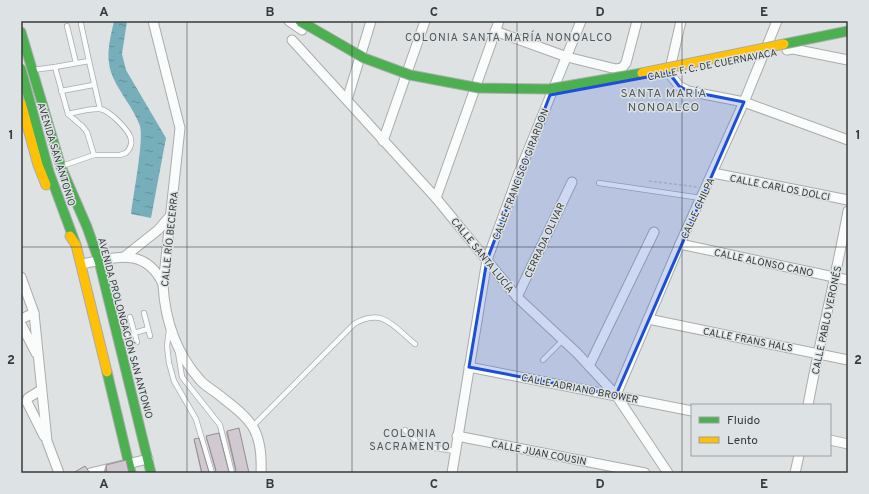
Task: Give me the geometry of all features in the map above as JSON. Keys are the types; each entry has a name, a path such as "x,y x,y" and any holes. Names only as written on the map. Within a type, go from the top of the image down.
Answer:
{"main road":[{"path":"300,21 364,58 397,70 442,82 479,88 506,89 548,89 625,76 848,31"},
{"name":"AVENIDA PROLONGACIÓN SAN ANTONIO","path":"21,32 61,167 87,227 99,261 151,473"},
{"name":"AVENIDA SAN ANTONIO","path":"21,68 49,172 76,245"},
{"path":"21,103 38,165 60,221 76,245 131,473"}],"street":[{"name":"CALLE RÍO BECERRA","path":"153,21 180,128 163,285 164,305 169,326 177,348 187,365 201,381 250,421 257,433 261,448 261,473"},
{"name":"CALLE F. C. DE CUERNAVACA","path":"289,21 358,63 404,80 474,94 511,97 550,95 794,48 848,60"},
{"path":"347,100 371,21"},
{"path":"383,141 425,21"},
{"path":"436,198 499,21"},
{"name":"CALLE FRANCISCO GIRARDON","path":"452,473 487,260 550,95 581,21"},
{"path":"495,31 567,57 616,69 622,68 626,63 637,21"},
{"path":"680,21 670,73 678,86 688,91 744,102 848,140"},
{"name":"CALLE CHILPA","path":"616,395 680,244 744,102 777,21"},
{"name":"CALLE SANTA LUCÍA","path":"292,40 436,198 517,297 563,340 616,395 668,473"},
{"name":"CALLE CARLOS DOLCI","path":"713,173 848,200"},
{"name":"CERRADA OLIVAR","path":"517,297 572,182"},
{"name":"CALLE PABLO VERONÉS","path":"808,404 817,352 835,278 848,211"},
{"path":"124,257 158,230 171,215"},
{"path":"589,366 654,232"},
{"name":"CALLE ALONSO CANO","path":"680,244 848,280"},
{"path":"81,264 124,257 140,260 152,266 158,273 163,285"},
{"path":"21,277 34,313 47,441"},
{"path":"21,319 34,313"},
{"name":"CALLE FRANS HALS","path":"648,319 817,352 848,360"},
{"path":"21,324 38,356"},
{"name":"CALLE ADRIANO BROWER","path":"469,367 691,411"},
{"path":"42,390 31,394 27,402 47,441 59,473"},
{"name":"CALLE JUAN COUSIN","path":"457,436 645,473"},
{"path":"831,440 848,444"},
{"path":"795,473 799,456"},
{"path":"90,473 148,459"}],"lane":[{"path":"81,24 93,85 100,109"},
{"path":"67,26 76,63"},
{"path":"32,70 88,61"},
{"path":"55,67 68,114 87,132 94,155"},
{"path":"61,91 93,85"},
{"path":"61,167 94,155 126,153 131,144 129,132 112,115 100,109 68,114"},
{"path":"599,183 701,198"},
{"path":"144,313 150,336"},
{"path":"130,316 137,342"},
{"path":"253,426 354,324 364,318 376,316 387,322 415,344"},
{"path":"169,326 167,346 168,364 174,381 196,419 212,473"},
{"path":"118,337 148,329"},
{"path":"543,360 563,340"},
{"path":"177,348 182,377 220,425 232,473"},
{"path":"405,430 421,446 455,451"}],"path":[{"path":"649,181 705,188"}],"highlighted area":[{"path":"669,73 679,86 688,91 744,102 616,395 469,367 487,260 550,95"}],"water":[{"path":"114,21 127,21 122,54 126,70 166,138 151,218 131,214 141,143 141,133 137,118 118,87 109,63 110,42"}],"building":[{"path":"239,428 249,473 234,473 236,470 227,431"},
{"path":"219,433 229,472 231,473 214,473 216,470 206,436"},
{"path":"199,438 209,472 211,473 202,473 194,439"},
{"path":"126,460 129,473 107,473 106,465"},
{"path":"85,466 90,473 73,473"}],"traffic: fast":[{"path":"300,21 364,58 410,75 479,88 549,89 642,73"},
{"path":"784,44 848,31"},
{"path":"21,32 61,167 87,227 99,261 151,473"},
{"path":"21,69 49,172 76,245"},
{"path":"107,372 131,473"}],"traffic: slow":[{"path":"642,73 784,44"},
{"path":"21,103 38,165 46,185"},
{"path":"70,236 76,245 107,372"}],"district":[{"name":"COLONIA SANTA MARÍA NONOALCO","path":"509,37"},
{"name":"SANTA MARÍA NONOALCO","path":"664,100"},
{"name":"COLONIA SACRAMENTO","path":"410,439"}]}
